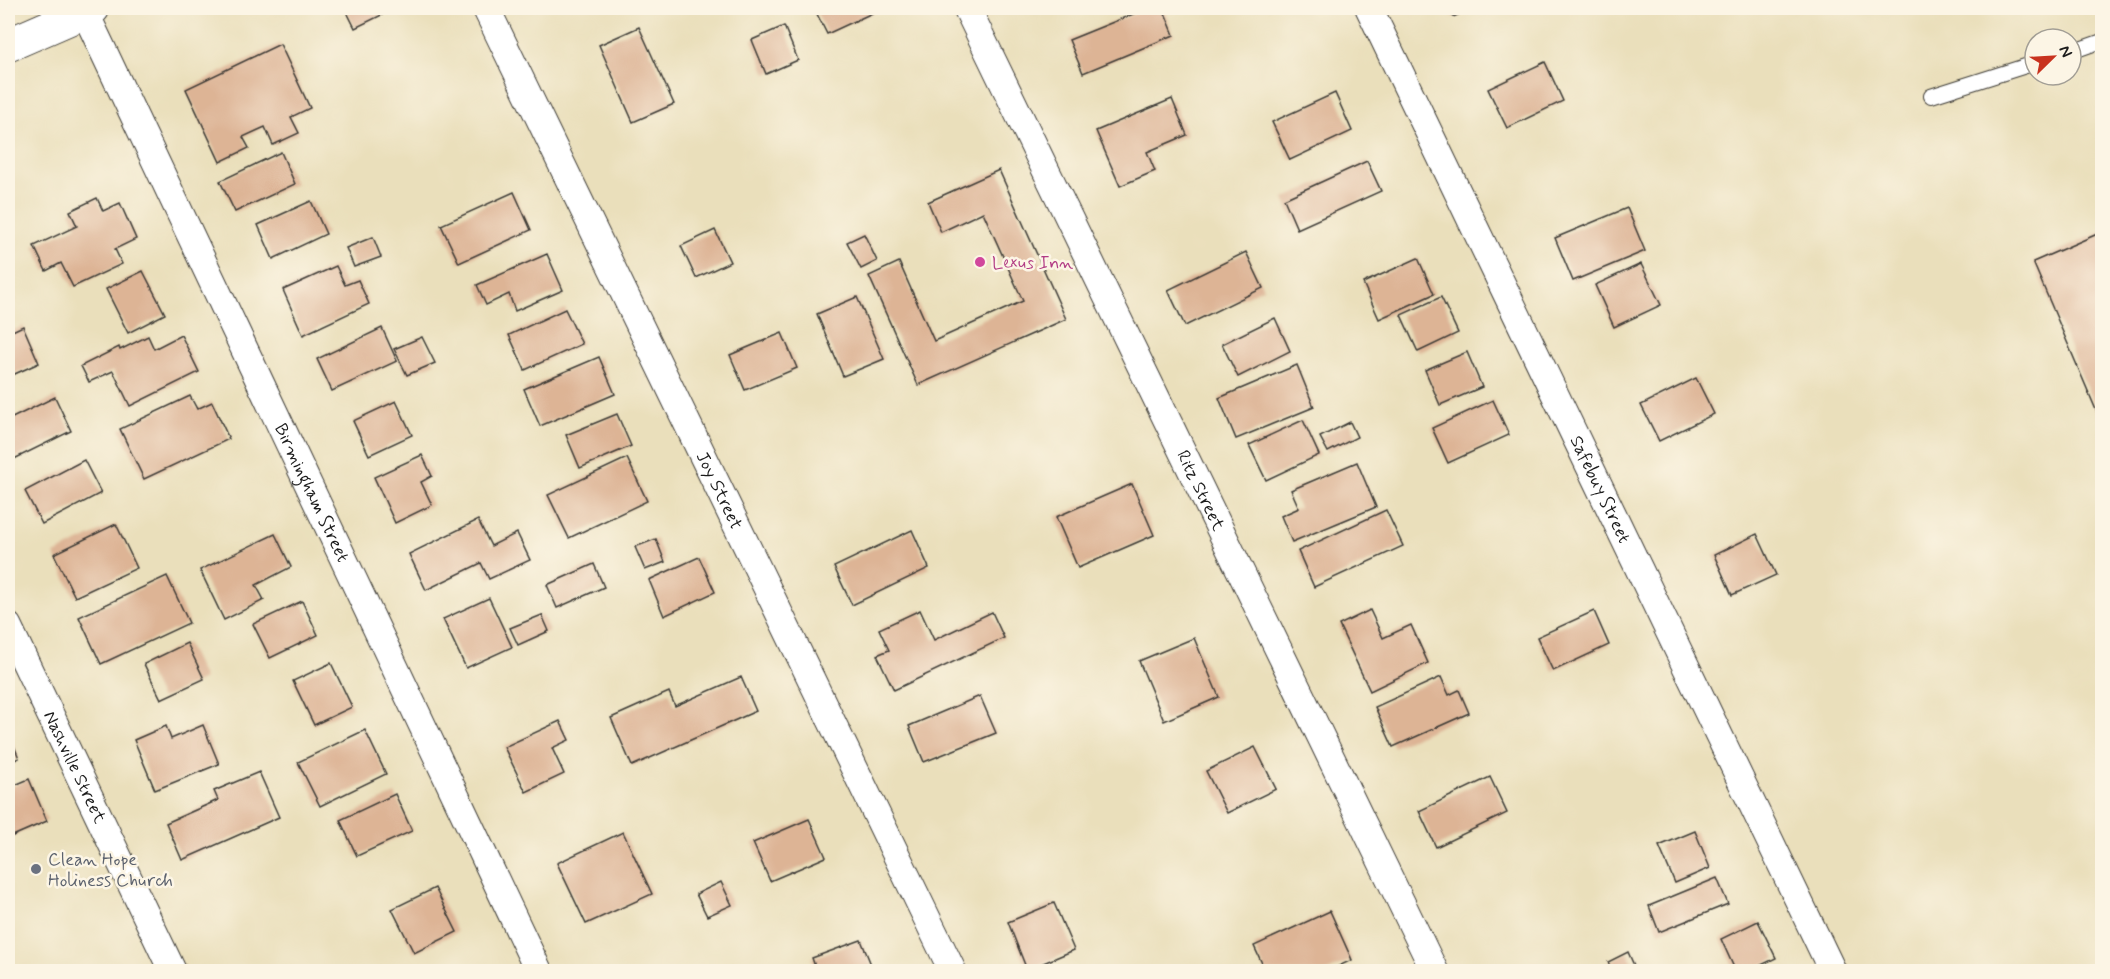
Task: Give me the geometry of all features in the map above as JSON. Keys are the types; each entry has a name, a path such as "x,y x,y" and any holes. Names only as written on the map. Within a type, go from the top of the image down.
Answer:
{"main road":[{"path":"8,45 87,9"}],"street":[{"name":"Joy Street","path":"486,8 953,972"},
{"name":"Ritz Street","path":"967,8 1435,972"},
{"name":"Safebuy Street","path":"1369,8 1833,972"},
{"name":"Birmingham Street","path":"87,9 539,972"},
{"name":"Nashville Street","path":"8,626 14,655 172,972"}],"lane":[{"path":"2083,48 2103,41"},
{"path":"1931,96 2023,67"}],"building":[{"path":"345,8 391,8 392,10 355,28"},
{"path":"814,8 883,8 827,34"},
{"path":"1148,8 1163,8 1174,35 1083,73 1069,40"},
{"path":"1449,8 1474,8 1453,17"},
{"path":"784,26 798,60 766,74 752,40"},
{"path":"639,27 674,104 633,122 599,45"},
{"path":"280,44 310,108 291,117 299,133 273,145 265,127 243,137 249,148 220,162 186,89"},
{"path":"1545,62 1563,101 1507,128 1488,89"},
{"path":"1335,93 1352,131 1290,160 1272,122"},
{"path":"1172,99 1187,135 1147,152 1155,171 1120,186 1096,131"},
{"path":"281,152 295,184 235,212 220,181"},
{"path":"1367,161 1381,191 1297,229 1284,199"},
{"path":"999,170 1066,319 918,385 869,276 899,262 934,341 1023,301 983,212 941,232 928,202"},
{"path":"514,192 531,230 459,263 441,225"},
{"path":"97,198 103,211 120,203 136,239 115,249 122,264 73,287 61,263 46,271 34,246 77,226 70,211"},
{"path":"311,201 326,234 273,259 258,225"},
{"path":"1627,208 1645,251 1573,281 1555,238"},
{"path":"715,230 730,262 696,278 681,246"},
{"path":"2102,232 2102,424 2033,262"},
{"path":"864,234 877,261 861,269 847,242"},
{"path":"373,237 381,257 354,267 346,248"},
{"path":"1246,252 1263,288 1185,326 1168,290"},
{"path":"547,254 563,290 515,311 509,294 486,305 477,285"},
{"path":"1418,258 1434,294 1379,319 1363,283"},
{"path":"1641,264 1661,305 1614,327 1595,285"},
{"path":"336,266 345,285 358,280 369,304 303,335 283,290"},
{"path":"143,271 165,314 128,333 106,289"},
{"path":"8,285 15,301 8,305"},
{"path":"857,297 884,359 843,376 817,314"},
{"path":"1441,297 1458,333 1418,352 1401,315"},
{"path":"565,309 582,344 525,370 509,335"},
{"path":"1275,318 1290,351 1238,377 1222,344"},
{"path":"23,326 39,363 8,377 8,333"},
{"path":"382,328 397,361 332,391 317,359"},
{"path":"782,333 797,368 745,390 730,355"},
{"path":"181,335 199,372 130,406 113,371 89,382 81,366 119,347 120,350 148,336 154,349"},
{"path":"422,337 435,363 407,375 394,349"},
{"path":"1467,352 1482,387 1440,405 1425,370"},
{"path":"599,357 615,394 540,426 524,389"},
{"path":"1297,365 1314,407 1236,439 1219,398"},
{"path":"1696,378 1714,414 1659,441 1641,405"},
{"path":"190,396 197,409 212,402 229,439 144,479 120,429"},
{"path":"55,397 71,431 8,462 8,420"},
{"path":"1493,400 1509,435 1448,463 1432,428"},
{"path":"396,401 412,435 369,455 353,421"},
{"path":"617,414 631,446 580,468 566,435"},
{"path":"1303,420 1319,455 1266,480 1249,445"},
{"path":"1350,422 1357,437 1328,452 1320,437"},
{"path":"422,455 432,476 421,482 432,505 395,523 374,477"},
{"path":"627,458 647,501 569,538 548,495"},
{"path":"84,460 101,493 42,524 25,491"},
{"path":"1357,462 1376,507 1292,542 1281,516 1299,508 1291,490"},
{"path":"1132,484 1154,535 1078,568 1056,517"},
{"path":"1386,510 1403,546 1314,587 1298,551"},
{"path":"478,520 491,546 517,533 530,560 489,579 481,563 426,590 409,554"},
{"path":"116,524 137,568 75,597 54,554"},
{"path":"912,530 929,568 852,605 834,567"},
{"path":"275,534 291,567 256,585 264,600 224,620 200,570"},
{"path":"1757,534 1776,575 1732,595 1714,555"},
{"path":"656,539 665,562 645,570 635,547"},
{"path":"699,557 715,592 664,616 649,580"},
{"path":"594,564 604,587 557,608 547,585"},
{"path":"167,576 189,623 101,664 79,617"},
{"path":"489,598 512,647 466,668 443,619"},
{"path":"302,601 318,635 270,658 253,624"},
{"path":"920,610 934,640 992,612 1004,638 894,690 877,655 889,650 879,629"},
{"path":"1370,610 1383,638 1411,625 1428,663 1370,691 1339,625"},
{"path":"1594,611 1609,645 1553,671 1537,637"},
{"path":"542,615 549,631 518,645 510,628"},
{"path":"1194,638 1219,697 1164,721 1139,661"},
{"path":"187,643 204,679 161,699 144,664"},
{"path":"331,663 352,707 314,725 293,681"},
{"path":"741,677 756,711 632,766 611,718 669,692 675,706"},
{"path":"1441,677 1449,695 1459,690 1469,713 1393,747 1375,707"},
{"path":"980,696 996,733 924,762 909,726"},
{"path":"560,721 569,740 552,748 564,774 526,792 504,747"},
{"path":"203,725 219,764 155,790 134,740 166,726 171,739"},
{"path":"365,730 386,774 320,806 298,762"},
{"path":"8,731 19,758 8,763"},
{"path":"1255,747 1276,789 1227,813 1206,771"},
{"path":"259,772 279,817 182,860 166,823 218,800 214,791"},
{"path":"1490,777 1507,813 1436,847 1419,811"},
{"path":"29,779 47,821 8,838 8,788"},
{"path":"395,794 412,831 357,856 340,820"},
{"path":"809,819 826,857 770,881 753,843"},
{"path":"1695,831 1710,868 1675,883 1659,846"},
{"path":"623,832 652,894 586,924 557,863"},
{"path":"1717,878 1728,904 1659,932 1649,906"},
{"path":"721,882 732,905 707,916 696,894"},
{"path":"435,888 457,932 414,953 392,909"},
{"path":"1054,903 1074,950 1027,970 1008,922"},
{"path":"1330,911 1352,960 1326,972 1266,972 1254,946"},
{"path":"1758,921 1776,958 1747,972 1736,972 1721,939"},
{"path":"861,940 874,972 817,972 812,958"},
{"path":"1628,952 1637,972 1613,972 1608,962"}],"place":[{"name":"Lexus Inn","path":"980,262"},
{"name":"Clean Hope Holiness Church","path":"36,869"}]}
